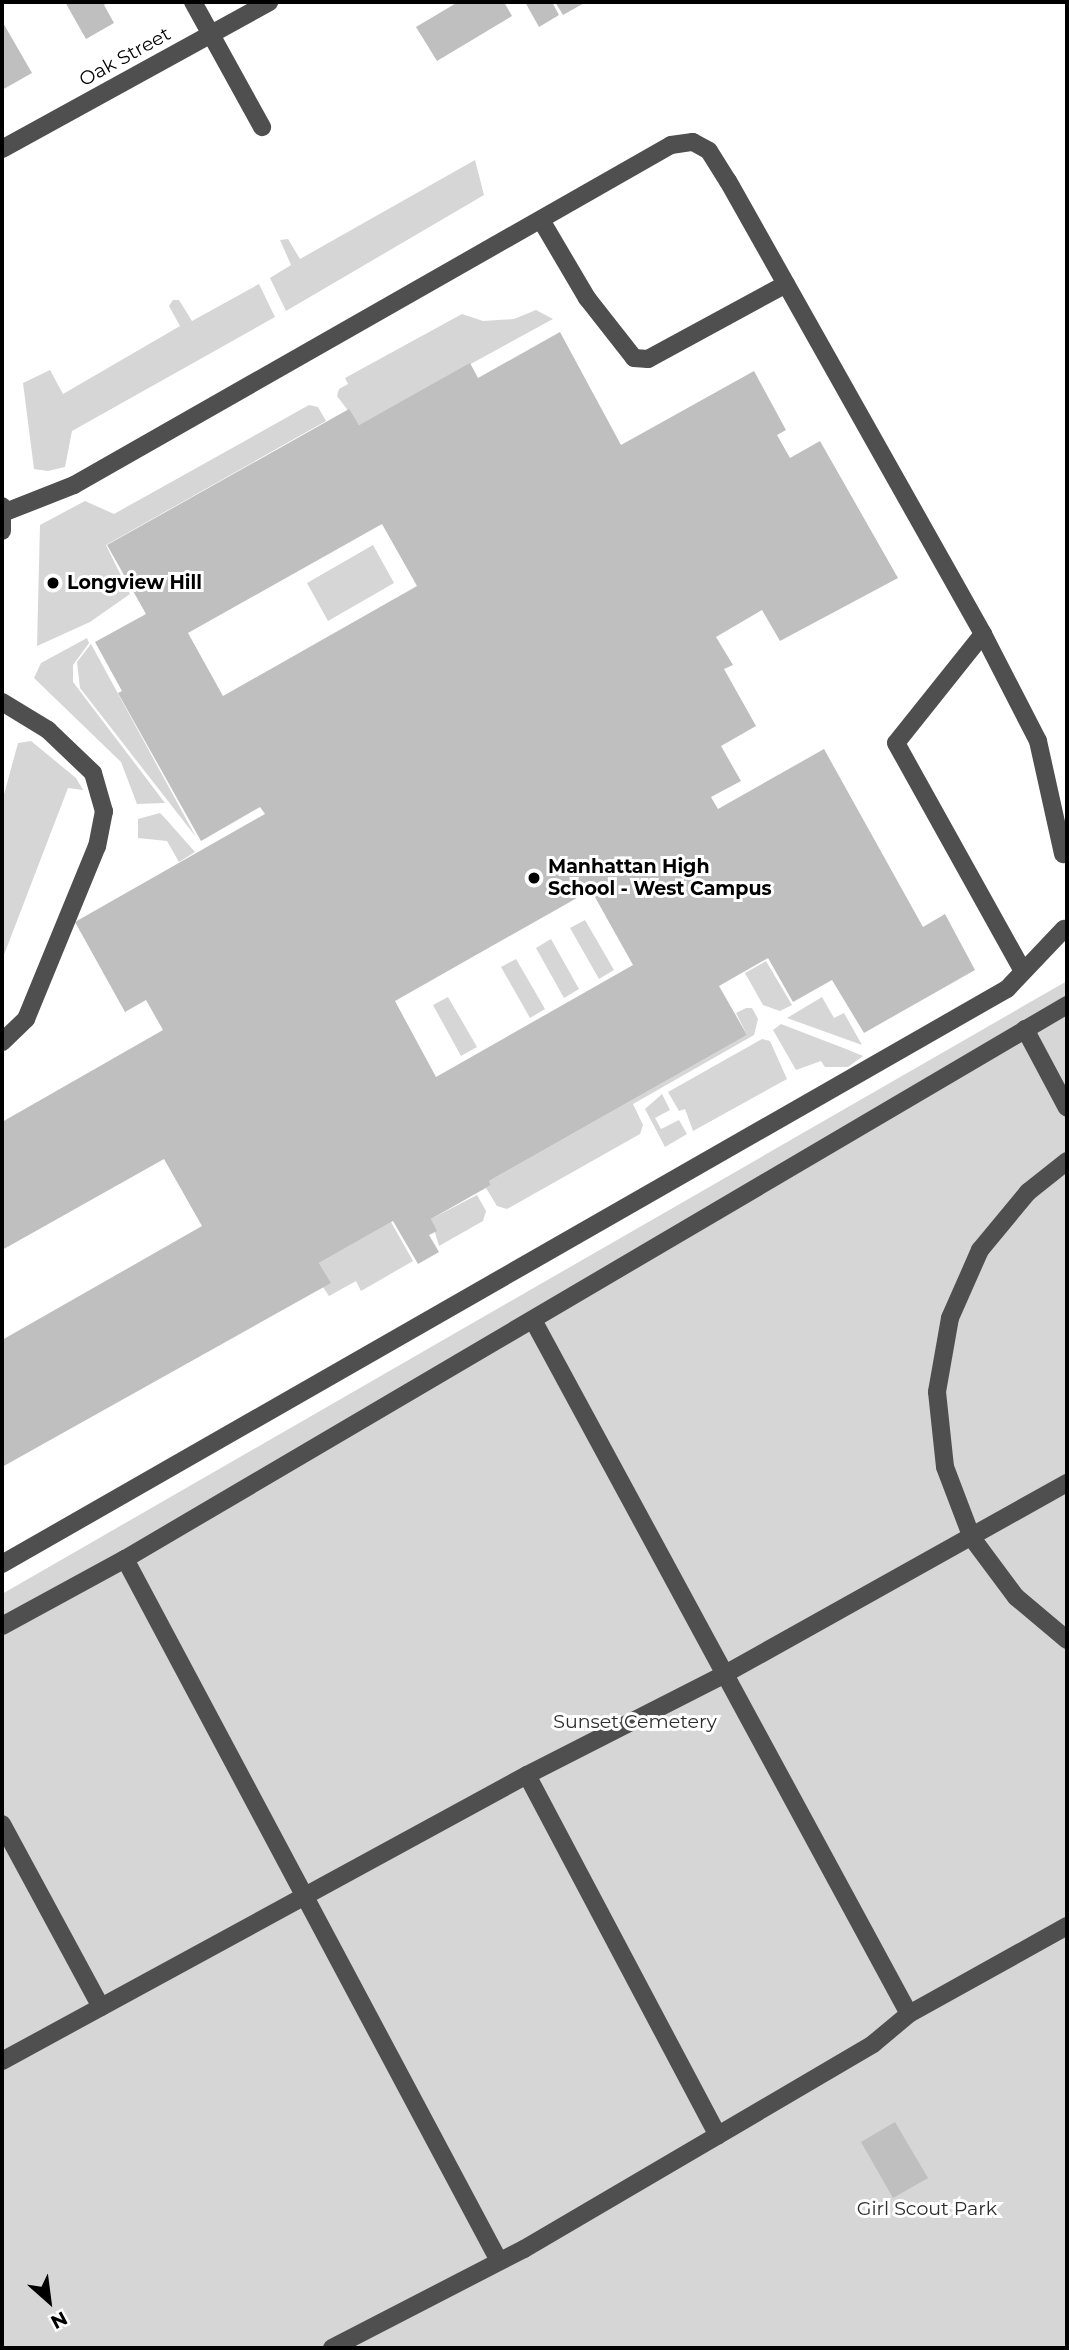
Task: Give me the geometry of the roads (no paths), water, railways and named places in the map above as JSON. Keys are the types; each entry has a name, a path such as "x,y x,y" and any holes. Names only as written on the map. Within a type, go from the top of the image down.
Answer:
{"street":[{"path":"193,2 262,127"},
{"name":"Oak Street","path":"2,149 269,2"},
{"path":"2,531 2,509 74,485 671,145 693,142 709,151 984,634 1038,741 1063,854"},
{"path":"541,220 587,298 634,358 649,359 786,284"},
{"path":"984,634 896,743 1026,968"},
{"path":"2,702 48,730 93,773 104,811 97,846 26,1019 2,1042"},
{"path":"2,1564 1007,989 1064,929"},
{"path":"2,1626 125,1559 1067,1005"},
{"path":"1025,1029 1067,1108"},
{"path":"1067,1161 1002,1219 969,1272 950,1318 939,1380 939,1430 956,1502 972,1538 1016,1597 1067,1640"},
{"path":"533,1321 909,2014"},
{"path":"2,2061 527,1775 725,1674 1067,1483"},
{"path":"125,1559 499,2261"},
{"path":"527,1775 718,2135"},
{"path":"2,1824 101,2007"},
{"path":"332,2348 499,2261 873,2044 909,2014 1067,1926"}],"place":[{"name":"Longview Hill","path":"53,583"},
{"name":"Manhattan High School - West Campus","path":"534,878"}],"park label":[{"name":"Sunset Cemetery","path":"635,1722"},
{"name":"Girl Scout Park","path":"927,2209"}]}
